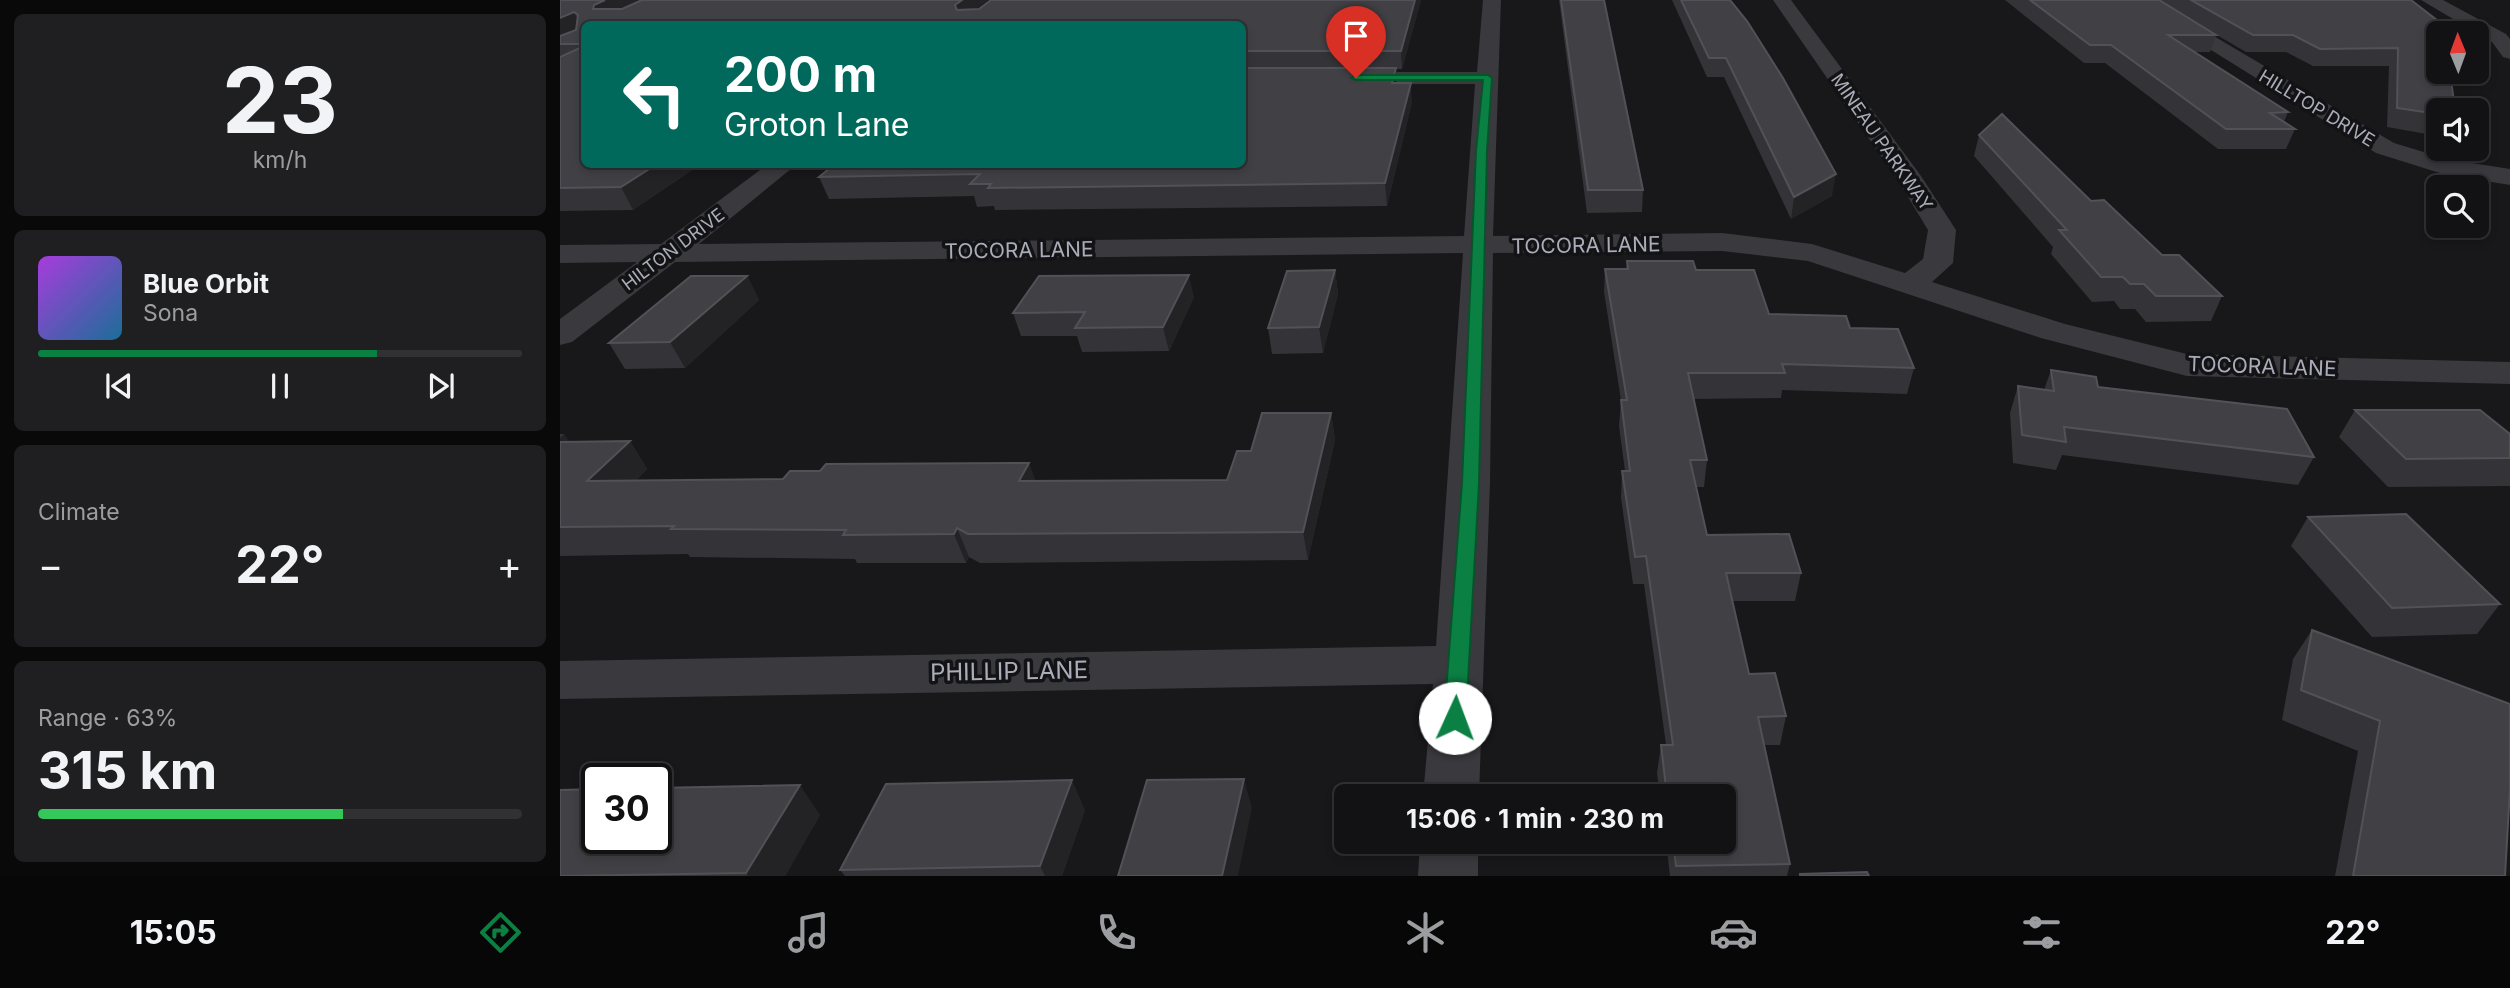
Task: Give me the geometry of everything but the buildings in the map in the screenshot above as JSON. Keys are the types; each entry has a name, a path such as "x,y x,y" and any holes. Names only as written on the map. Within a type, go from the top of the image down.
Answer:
{"street":[{"path":"1452,784 1470,483 1481,246 1482,151 1492,0"},
{"name":"MINEAU PARKWAY","path":"1782,0 1912,182 1942,230 1938,263 1911,283"},
{"name":"HILLTOP DRIVE","path":"2140,0 2385,148 2443,166 2510,177"},
{"path":"2430,0 2499,37 2510,53"},
{"path":"1246,78 1488,78"},
{"name":"HILTON DRIVE","path":"560,335 780,168"},
{"name":"TOCORA LANE","path":"560,254 1722,242 1812,253 2053,331 2187,365 2510,373"},
{"name":"PHILLIP LANE","path":"560,680 1457,665"},
{"path":"1448,876 1449,854"}],"route":[{"path":"1356,78 1488,78 1482,151 1481,246 1470,483 1455,718"}]}
